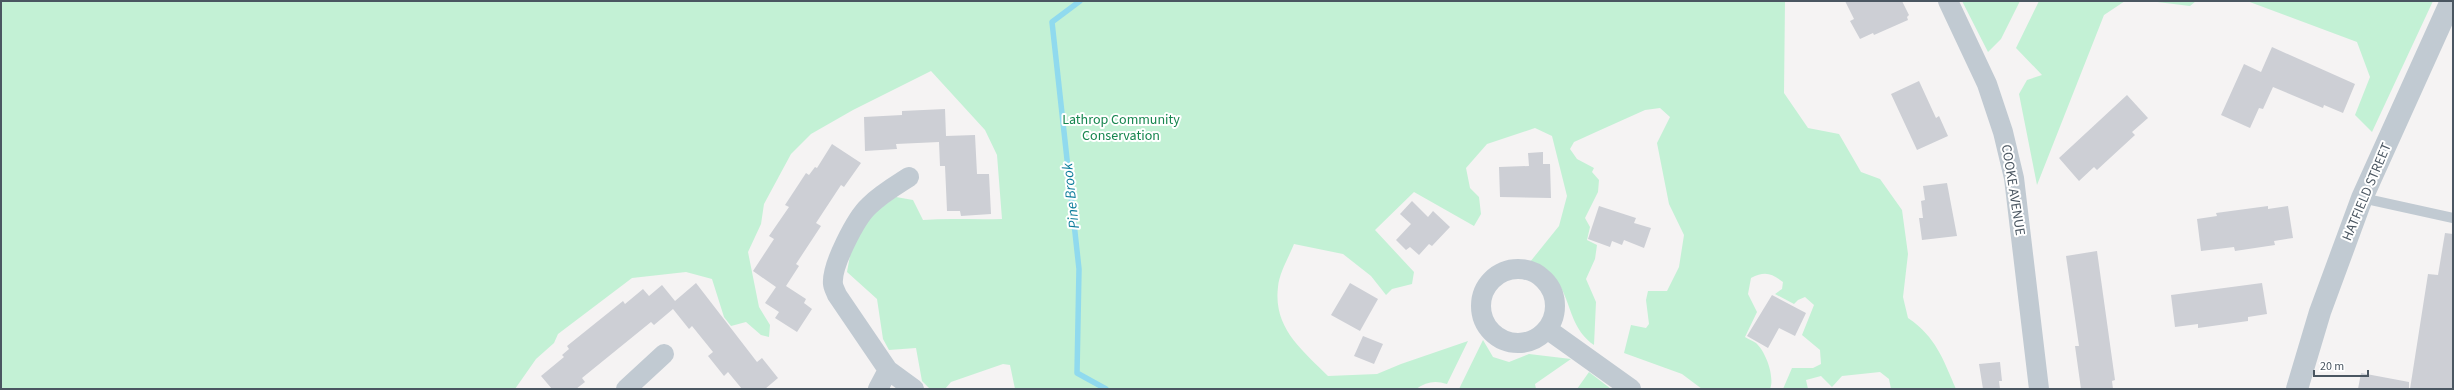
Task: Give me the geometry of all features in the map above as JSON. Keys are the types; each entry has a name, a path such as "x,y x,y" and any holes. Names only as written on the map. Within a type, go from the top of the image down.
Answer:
{"street":[{"name":"COOKE AVENUE","path":"1948,1 1987,84 2003,132 2014,178 2039,389"},
{"name":"HATFIELD STREET","path":"2297,389 2320,312 2362,198 2451,1"},
{"path":"910,177 880,196 868,207 858,220 838,262 833,283 837,295 888,370 914,389"},
{"path":"1547,330 1631,389"},
{"path":"626,389 664,354"},
{"path":"878,389 888,370"}],"lane":[{"path":"2362,198 2453,218"}],"green space":[{"name":"Lathrop Community Conservation","path":"1,1 1785,1 1784,93 1808,128 1839,134 1861,172 1880,179 1902,210 1908,254 1903,297 1908,318 1918,325 1938,349 1956,389 1891,389 1889,379 1880,372 1842,376 1832,387 1821,376 1806,380 1808,389 1783,389 1792,368 1813,368 1821,364 1820,350 1802,335 1814,305 1805,297 1798,300 1794,304 1775,294 1782,289 1783,282 1768,274 1760,274 1751,278 1748,294 1757,312 1745,337 1760,347 1766,358 1769,365 1771,378 1770,389 1702,389 1682,374 1624,353 1631,325 1646,328 1649,324 1646,300 1648,291 1667,291 1679,267 1684,235 1669,204 1657,143 1670,117 1660,108 1645,110 1574,142 1570,149 1577,159 1594,168 1592,172 1599,180 1598,192 1585,218 1590,227 1587,240 1597,245 1595,259 1586,279 1596,302 1594,345 1583,335 1576,325 1562,290 1555,280 1545,270 1530,262 1559,226 1567,196 1552,136 1535,128 1487,144 1466,168 1470,188 1479,197 1481,214 1474,226 1414,192 1375,230 1414,272 1412,284 1392,289 1386,295 1371,276 1343,254 1294,244 1280,276 1278,302 1280,315 1285,326 1299,347 1328,376 1377,374 1401,364 1468,341 1447,384 1431,382 1416,389 1015,389 1010,365 1003,364 951,382 945,389 930,389 922,381 916,348 889,350 883,339 877,299 847,272 851,250 869,216 896,197 913,200 923,220 1002,219 997,155 985,130 931,71 853,110 811,134 791,154 764,204 761,224 748,252 759,307 770,325 769,337 761,335 746,322 731,326 724,317 712,279 686,272 632,278 558,334 554,343 536,359 515,389 1,389"},
{"path":"1962,1 2020,1 2001,39 1988,52"},
{"path":"2039,1 2125,1 2104,15 2037,185 2019,94 2027,80 2042,75 2016,48"},
{"path":"2149,1 2196,1 2190,6"},
{"path":"2247,1 2433,1 2372,132 2355,115 2370,77 2357,42"},
{"path":"1483,340 1493,357 1509,362 1529,354 1571,359 1535,384 1536,389 1459,389"},
{"path":"1589,372 1611,389 1577,389"}],"building":[{"path":"1845,1 1902,1 1909,15 1907,17 1908,20 1874,35 1873,33 1860,39 1850,21 1854,19"},
{"path":"2272,47 2355,84 2343,113 2324,105 2323,108 2273,87 2263,109 2259,108 2250,128 2221,115 2244,64 2261,72"},
{"path":"1919,81 1936,118 1939,116 1948,136 1917,150 1891,94"},
{"path":"2127,95 2148,118 2132,132 2135,135 2097,170 2094,167 2079,181 2059,158"},
{"path":"945,109 946,136 975,135 977,174 989,174 991,214 961,216 960,211 947,211 945,166 940,166 939,142 896,144 897,149 865,151 864,117 902,115 902,111"},
{"path":"832,144 861,163 844,187 841,185 816,223 821,226 796,264 799,266 786,286 806,299 804,303 812,309 797,332 775,318 779,312 765,303 776,287 753,271 774,239 769,236 789,207 785,205 806,173 809,175 815,167 817,168"},
{"path":"1543,152 1543,164 1550,164 1551,198 1500,197 1499,167 1529,166 1528,153"},
{"path":"1947,183 1957,236 1922,240 1919,218 1923,218 1921,201 1925,200 1923,186"},
{"path":"1412,201 1428,217 1433,211 1450,227 1432,246 1429,244 1419,255 1410,247 1406,250 1396,240 1411,224 1400,214"},
{"path":"1599,206 1636,218 1634,223 1651,228 1644,248 1624,240 1622,245 1612,241 1610,247 1588,239"},
{"path":"2268,206 2268,209 2288,206 2293,238 2274,241 2275,245 2235,251 2234,247 2201,251 2197,219 2217,216 2216,213"},
{"path":"2445,233 2453,234 2453,389 2410,389 2428,274 2438,275"},
{"path":"2097,251 2115,380 2112,381 2113,389 2081,389 2075,346 2079,346 2066,256"},
{"path":"696,283 757,362 762,358 778,378 765,389 742,389 728,372 724,376 708,356 713,352 692,326 689,329 673,309 654,325 651,322 582,378 585,382 576,389 552,389 541,376 564,357 562,355 569,349 567,346 623,301 625,304 643,289 649,296 662,285 675,301"},
{"path":"1350,283 1378,299 1360,331 1331,315"},
{"path":"2262,283 2267,314 2248,317 2248,321 2198,328 2198,324 2175,327 2171,295"},
{"path":"1772,295 1806,313 1795,336 1779,328 1768,348 1747,336"},
{"path":"1363,336 1383,344 1374,364 1354,356"},
{"path":"2000,362 2002,381 1999,381 2000,389 1983,389 1979,364"},
{"path":"2361,373 2409,382 2409,389 2358,389"}],"waterway":[{"name":"Pine Brook","path":"1080,1 1052,22 1079,269 1077,373 1106,389"}]}
